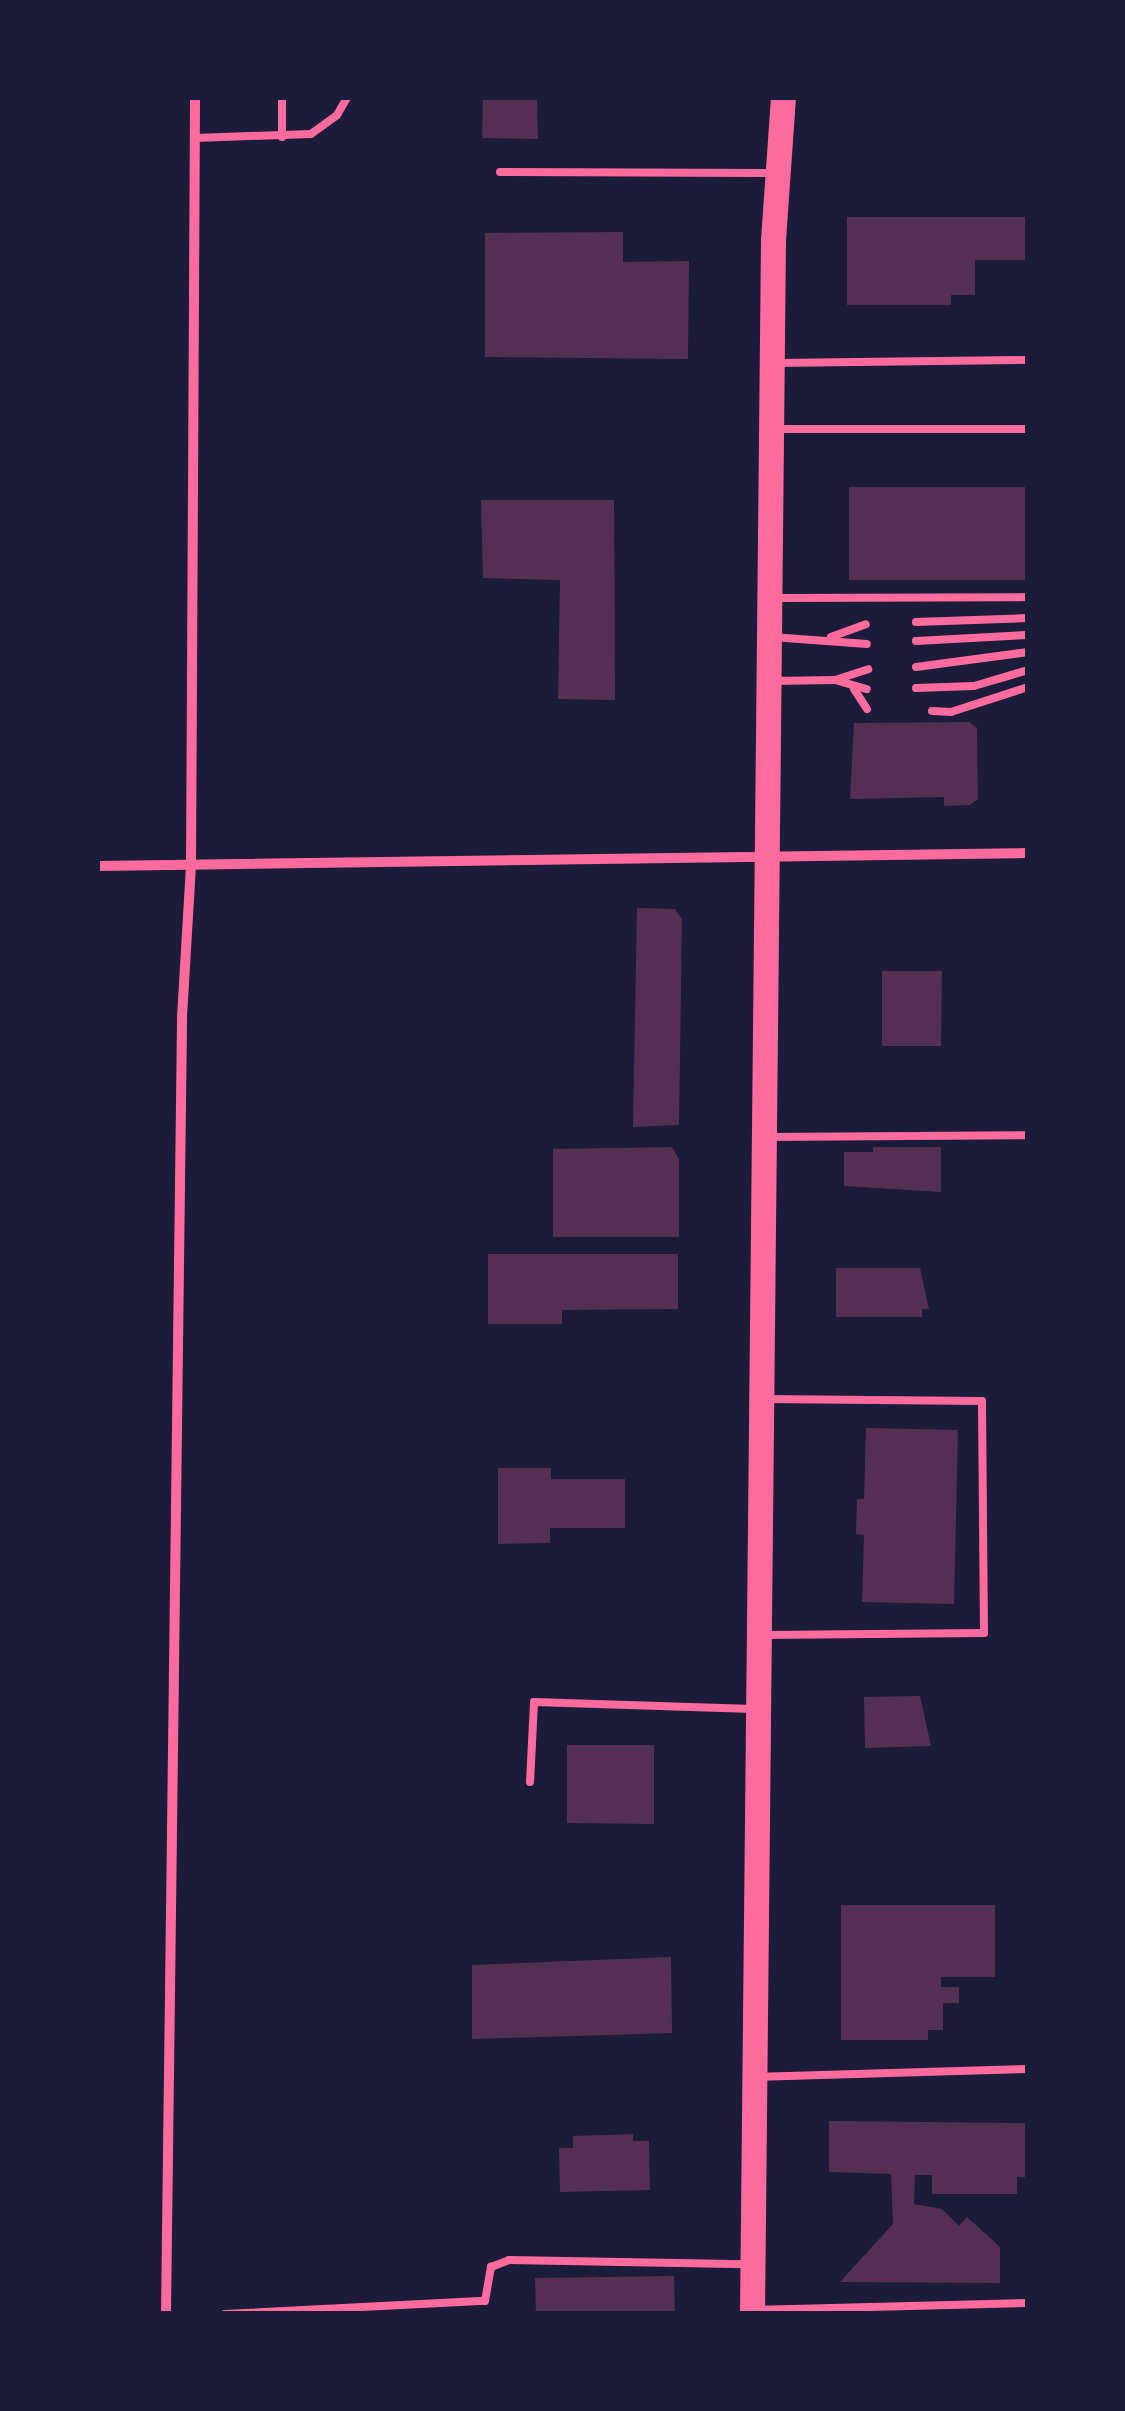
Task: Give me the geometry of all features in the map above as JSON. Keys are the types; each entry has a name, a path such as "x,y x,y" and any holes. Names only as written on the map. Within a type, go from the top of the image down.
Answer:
{"main road":[{"path":"752,2312 769,855 770,430 776,173 782,98"}],"street":[{"path":"166,2314 182,1017 191,866 195,98"},
{"path":"98,866 1028,853"}],"lane":[{"path":"282,98 282,137"},
{"path":"195,138 311,134 337,114 346,98"},
{"path":"500,172 776,173"},
{"path":"771,363 1028,360"},
{"path":"770,430 1028,430"},
{"path":"768,598 1028,598"},
{"path":"916,622 1028,618"},
{"path":"831,636 866,624"},
{"path":"768,637 831,636 867,644"},
{"path":"916,641 1028,636"},
{"path":"916,667 1028,652"},
{"path":"767,681 834,680 868,669"},
{"path":"916,688 974,686 1028,670"},
{"path":"834,680 854,689 867,689"},
{"path":"932,712 951,712 1028,686"},
{"path":"854,689 867,709"},
{"path":"763,1137 1028,1135"},
{"path":"759,1636 984,1633 982,1401 761,1399"},
{"path":"530,1782 534,1702 758,1709"},
{"path":"755,2078 1028,2069"},
{"path":"225,2314 485,2302 492,2266 508,2260 752,2264"},
{"path":"752,2312 1028,2303"}],"building":[{"path":"483,98 537,98 538,139 482,138"},
{"path":"847,217 1028,217 1028,260 975,260 975,295 951,295 951,305 847,305"},
{"path":"623,232 623,262 689,261 688,359 485,357 485,233"},
{"path":"849,487 1028,487 1028,580 849,580"},
{"path":"481,500 614,500 615,700 558,699 560,580 483,578"},
{"path":"969,722 977,728 978,799 970,805 944,806 944,797 850,799 854,723"},
{"path":"637,908 675,909 682,919 679,1125 633,1127"},
{"path":"882,971 942,971 941,1046 882,1046"},
{"path":"672,1147 679,1159 679,1237 553,1237 553,1149"},
{"path":"873,1147 941,1147 941,1192 844,1186 844,1152 873,1152"},
{"path":"488,1254 678,1254 678,1309 562,1310 562,1324 488,1324"},
{"path":"836,1268 920,1268 929,1309 922,1309 922,1317 836,1317"},
{"path":"866,1428 958,1430 954,1604 862,1602 864,1535 856,1534 857,1499 864,1499"},
{"path":"498,1468 551,1468 551,1479 625,1479 625,1528 550,1528 550,1543 498,1544"},
{"path":"920,1696 931,1746 865,1748 864,1697"},
{"path":"567,1745 654,1745 654,1824 567,1823"},
{"path":"841,1905 995,1905 995,1977 941,1977 941,1987 959,1987 959,2003 943,2003 943,2030 928,2030 928,2040 841,2040"},
{"path":"671,1957 672,2033 472,2039 472,1965"},
{"path":"829,2121 1028,2123 1028,2177 1017,2177 1017,2194 932,2194 932,2175 915,2175 914,2204 942,2209 959,2226 967,2217 1000,2247 1000,2283 840,2282 893,2224 891,2174 829,2172"},
{"path":"633,2134 633,2141 649,2141 650,2190 560,2192 559,2148 573,2148 573,2136"},
{"path":"674,2276 675,2314 536,2314 535,2278"}]}
